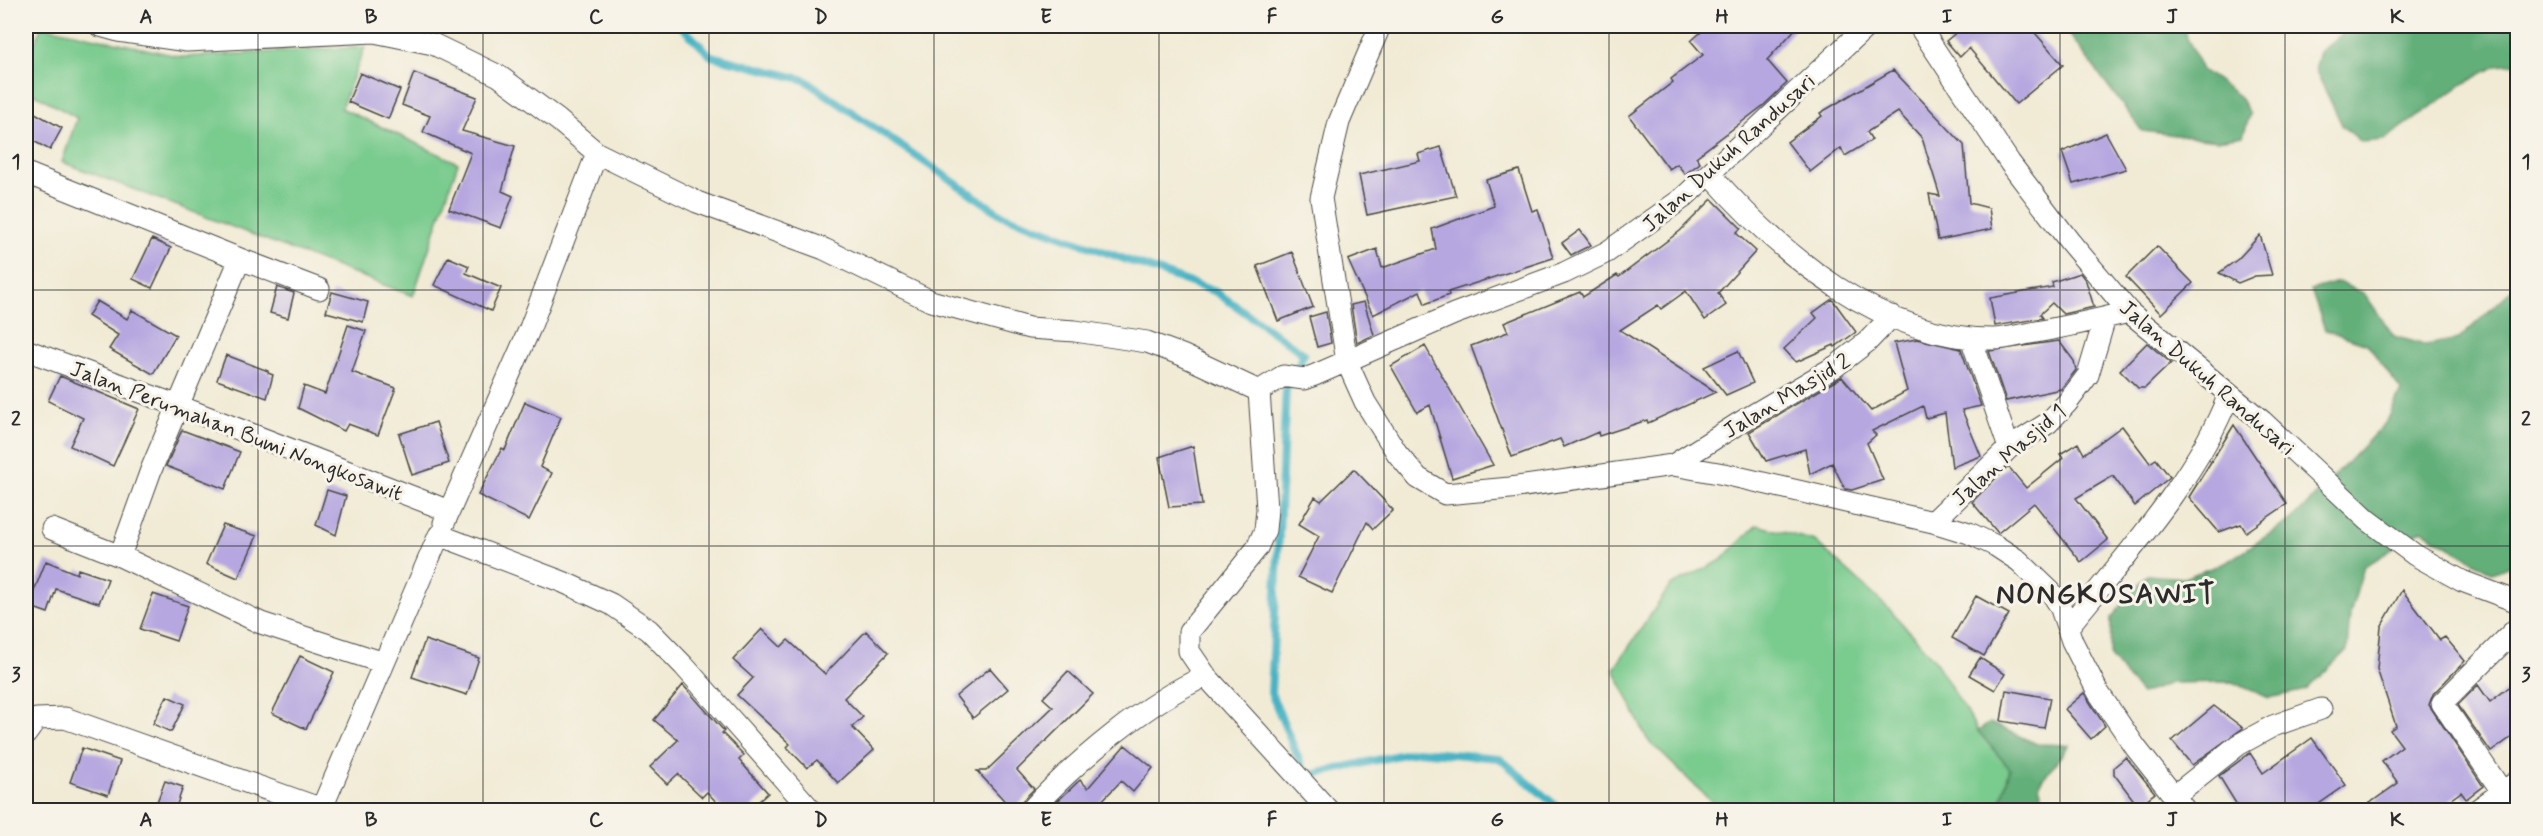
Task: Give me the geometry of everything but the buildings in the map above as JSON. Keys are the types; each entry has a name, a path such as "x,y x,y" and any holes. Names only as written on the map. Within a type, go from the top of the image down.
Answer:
{"street":[{"path":"100,26 118,32 187,41 374,32 433,44 499,76 558,120 597,153 697,202 824,249 932,301 1029,328 1075,331 1147,342 1182,354 1259,391 1267,509 1265,530 1257,548 1189,632 1187,641 1189,651 1206,676 1329,810"},
{"path":"1380,26 1339,122 1321,198 1347,362 1365,402 1397,453 1418,478 1445,494 1510,488 1673,465 1724,474 1933,522 1969,533 1996,546 2019,561 2051,592 2068,627 2080,660 2098,692 2136,748 2180,803 2238,745 2273,726 2321,709"},
{"name":"Jalan Dukuh Randusari","path":"1259,391 1283,376 1304,379 1347,362 1454,314 1564,273 1607,252 1649,225 1710,174 1868,26"},
{"name":"Jalan Dukuh Randusari","path":"1919,26 2010,163 2070,242 2129,312 2229,394 2368,520 2415,555 2462,581 2517,602"},
{"path":"26,734 37,719 64,718 322,810 534,318 597,153"},
{"path":"26,173 240,260 319,289"},
{"path":"1710,174 1748,218 1785,251 1831,284 1892,316 1917,326 1971,338 1997,339 2129,312"},
{"path":"120,556 151,470 240,260"},
{"name":"Jalan Masjid 2","path":"1673,465 1736,424 1836,366 1867,342 1892,316"},
{"name":"Jalan Masjid 1","path":"1933,522 2009,448 2048,423 2088,375 2105,318"},
{"path":"1971,338 2009,448"},
{"name":"Jalan Perumahan Bumi Nongkosawit","path":"26,350 178,406 449,512"},
{"path":"2068,627 2173,494 2210,433 2229,394"},
{"path":"52,529 120,556 261,622 384,663"},
{"path":"439,535 563,582 611,604 649,630 684,666 811,810"},
{"path":"2477,810 2510,787 2442,703 2517,627"},
{"path":"1031,810 1095,750 1160,700 1206,676"}],"green space":[{"path":"42,26 182,57 365,47 341,108 458,163 413,296 62,162 77,118 26,89 26,62"},
{"path":"2063,26 2182,26 2202,70 2239,96 2250,114 2243,136 2217,140 2142,131"},
{"path":"2352,26 2517,26 2517,64 2496,66 2465,83 2384,140 2361,142 2342,125 2315,69 2320,52"},
{"path":"2338,282 2364,293 2394,336 2425,345 2459,339 2517,285 2517,563 2493,573 2422,530 2364,567 2350,614 2347,650 2306,690 2269,698 2232,682 2171,683 2141,694 2110,657 2111,618 2147,575 2184,578 2227,562 2294,518 2387,421 2401,390 2367,344 2325,330 2311,290"},
{"path":"1757,525 1815,541 1889,609 1934,659 1978,731 2010,769 1999,810 1720,810 1647,739 1614,669 1670,586 1720,561"},
{"path":"1990,723 2037,744 2069,745 2039,785 2046,810 1999,810 2010,769 1978,731"},
{"path":"2087,805 2169,805 2173,810 2088,810"}],"waterway":[{"path":"681,26 711,56 805,80 1002,215 1216,292 1304,354 1286,390 1271,693 1306,776 1417,751 1499,758 1561,810"}],"district":[{"name":"NONGKOSAWIT","path":"2106,593"}]}
